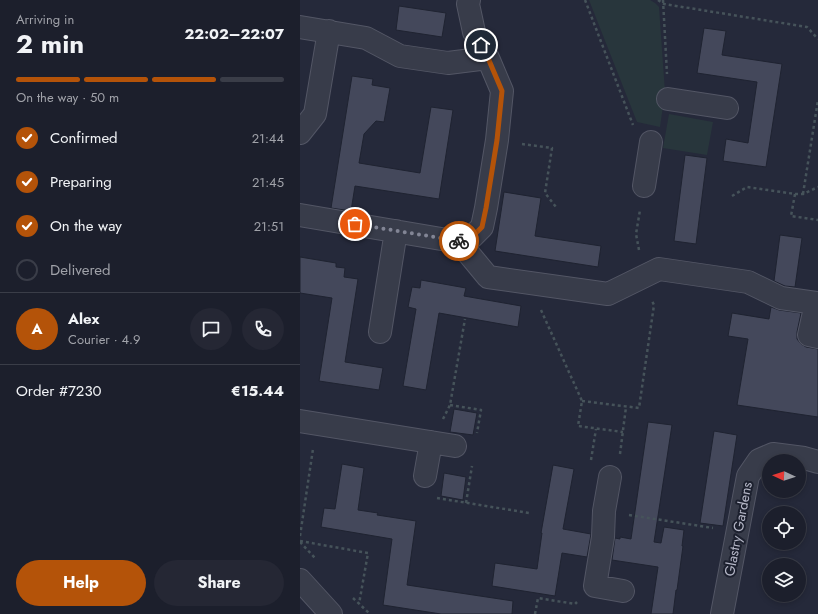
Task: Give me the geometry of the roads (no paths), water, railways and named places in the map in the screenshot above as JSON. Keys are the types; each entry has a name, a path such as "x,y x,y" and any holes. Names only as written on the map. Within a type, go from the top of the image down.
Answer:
{"street":[{"path":"300,216 459,242 472,237 482,227 497,140 502,91 488,58 474,32 468,0"},
{"path":"300,27 366,38 400,56 448,63 488,58"},
{"path":"300,133 316,114 329,31"},
{"path":"668,100 727,108"},
{"path":"644,186 651,142"},
{"path":"380,332 396,231"},
{"path":"459,242 488,277 608,294 659,269 748,282 781,298 816,303 809,335 818,337"},
{"path":"307,422 455,446"},
{"path":"425,476 431,442"},
{"name":"Glastry Gardens","path":"722,614 748,476 759,460 773,454 804,458 818,462"},
{"path":"610,477 604,511 603,537 595,586 623,591"},
{"path":"300,580 331,614"}]}
